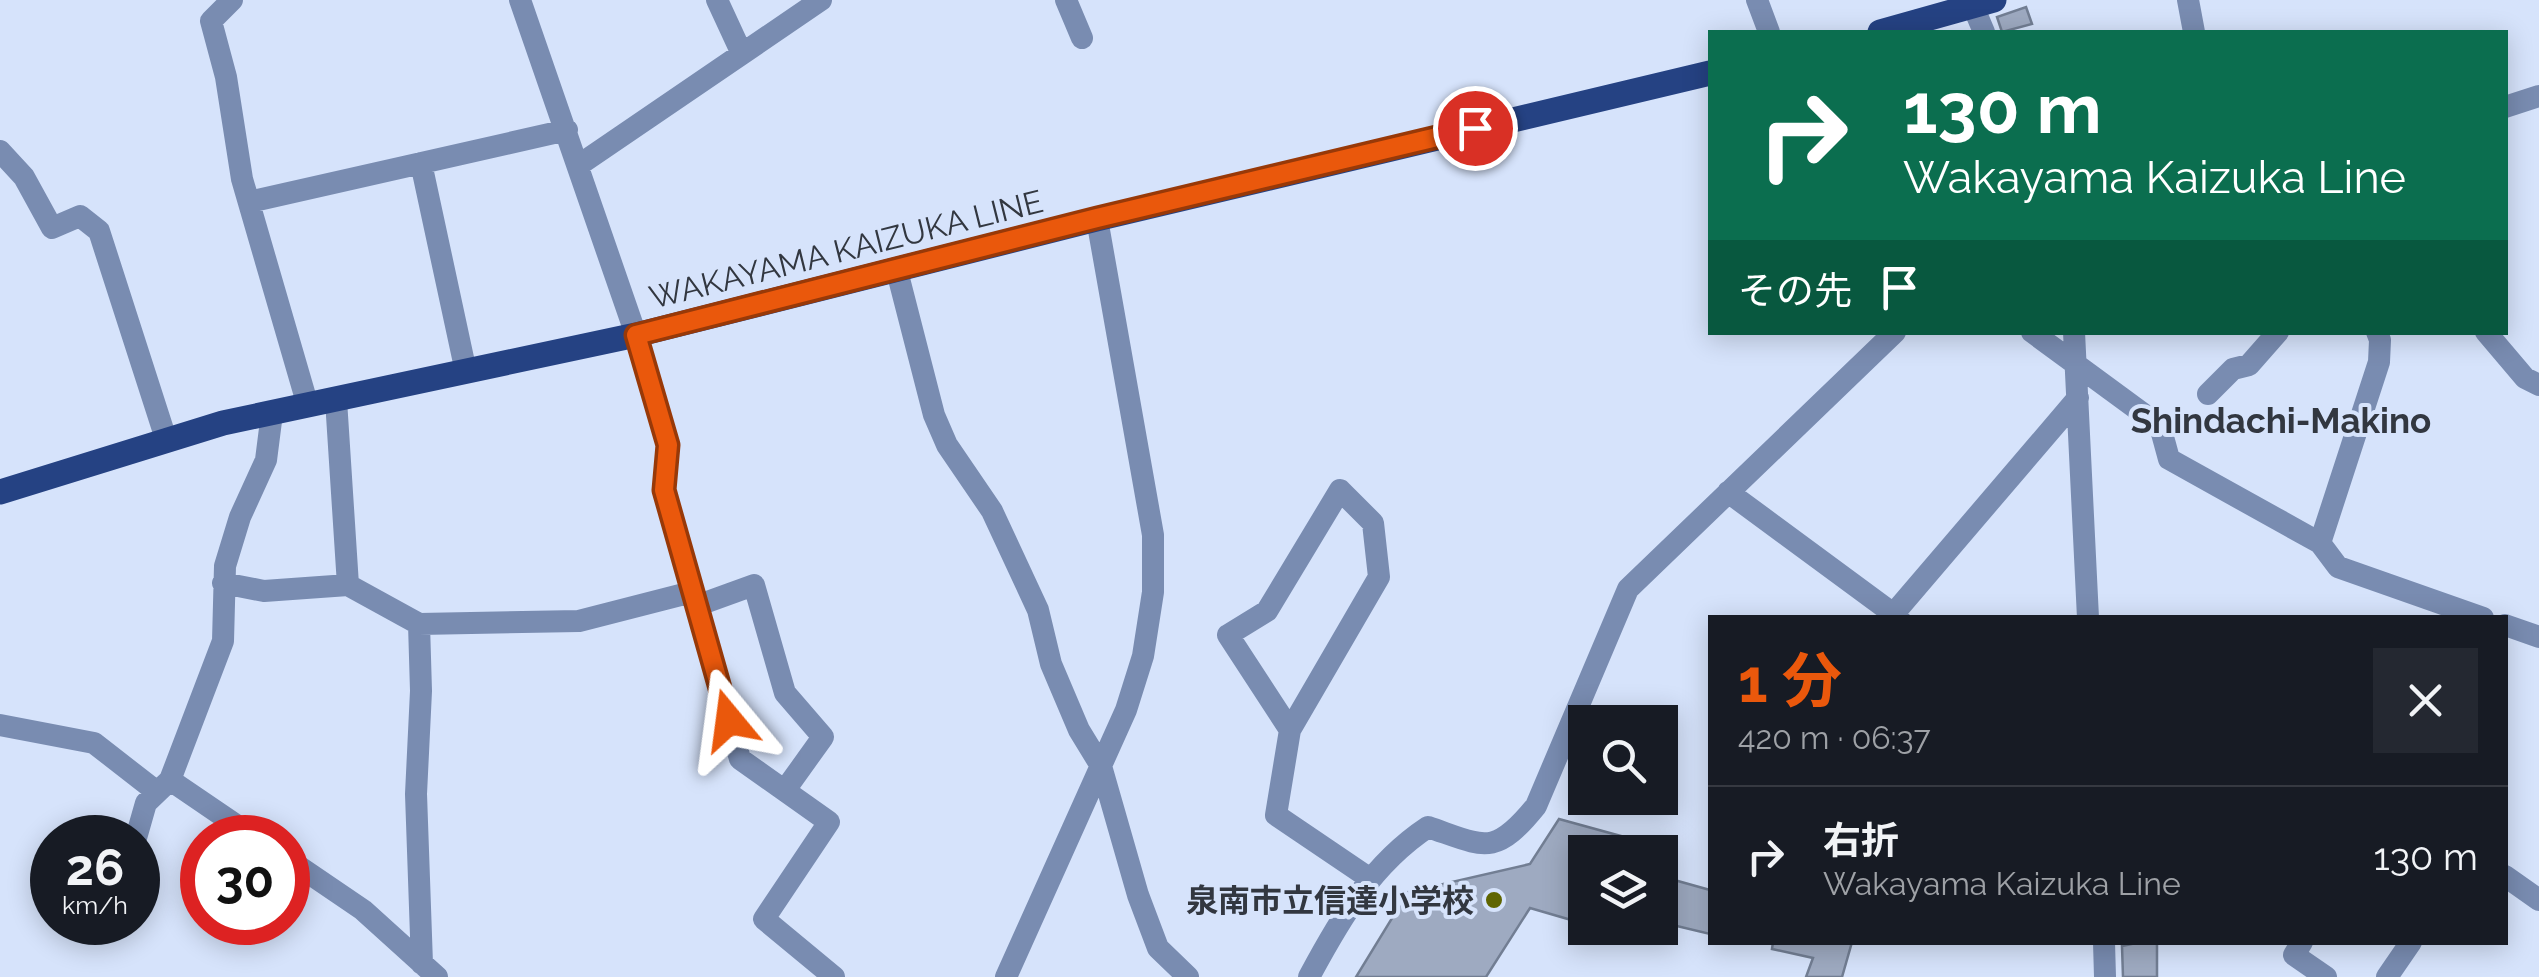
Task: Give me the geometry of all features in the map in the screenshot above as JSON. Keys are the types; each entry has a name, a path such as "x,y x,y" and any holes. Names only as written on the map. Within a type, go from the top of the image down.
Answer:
{"main road":[{"path":"1887,30 1979,2"},
{"name":"WAKAYAMA KAIZUKA LINE","path":"0,492 166,439 636,335 898,272 1097,218 1708,73"}],"street":[{"path":"232,0 211,21 226,77 248,202 308,406"},
{"path":"520,0 580,165 668,445 664,490 740,759 829,822 764,919 834,977"},
{"path":"717,0 742,54"},
{"path":"580,165 821,0"},
{"path":"1066,0 1082,38"},
{"path":"1758,0 1768,30"},
{"path":"2188,0 2194,30"},
{"path":"1979,2 1984,30"},
{"path":"2508,107 2539,96"},
{"path":"248,202 567,130"},
{"path":"0,151 24,178 52,228 80,216 99,231 166,439"},
{"path":"421,163 466,372"},
{"path":"1006,977 1126,710 1142,656 1153,592 1153,535 1097,218"},
{"path":"898,272 934,416 947,446 992,511 1038,610 1051,664 1079,730 1101,766 1138,895 1158,948 1188,977"},
{"path":"2036,335 2160,426 2169,459 2320,543 2338,567 2474,615"},
{"path":"2074,335 2088,615"},
{"path":"2208,394 2233,369 2249,365 2275,335"},
{"path":"2320,543 2379,362 2377,335"},
{"path":"2489,335 2525,378 2539,385"},
{"path":"1309,977 1369,878 1408,840 1428,827 1484,846 1518,829 1536,806 1628,589 1728,492 1867,343"},
{"path":"1895,615 2078,398"},
{"path":"336,400 348,585"},
{"path":"143,815 146,803 164,786 222,641 223,582 240,517 266,460 272,414"},
{"path":"1290,730 1228,634 1268,610 1340,490 1373,523 1378,576 1290,730 1276,815 1369,878"},
{"path":"1728,492 1893,615"},
{"path":"223,582 264,591 348,585 419,624 579,621 754,585 786,693 822,737 785,790"},
{"path":"419,624 421,691 416,794 430,971"},
{"path":"2508,627 2539,637"},
{"path":"0,725 94,743 215,815"},
{"path":"310,874 364,910 430,971"},
{"path":"2508,878 2539,900"},
{"path":"2104,945 2105,977"},
{"path":"2300,945 2294,955 2326,977"},
{"path":"2387,977 2409,945"}],"building":[{"path":"2026,7 2032,24 2001,30 1997,17"},
{"name":"泉南市立信達小学校","path":"1559,819 1617,835 1568,835 1568,919 1530,908 1486,977 1356,977 1408,892 1530,864"},
{"path":"1678,881 1708,889 1708,934 1678,926"},
{"path":"1773,945 1851,945 1842,977 1806,977 1813,958 1772,949"},
{"path":"2157,945 2157,977 2123,977 2122,946"}],"place":[{"name":"泉南市立信達小学校","path":"1494,900"}],"district":[{"name":"Shindachi-Makino","path":"2281,420"}],"route":[{"path":"729,720 664,490 668,445 636,335 898,272 1097,218 1475,128"}]}
